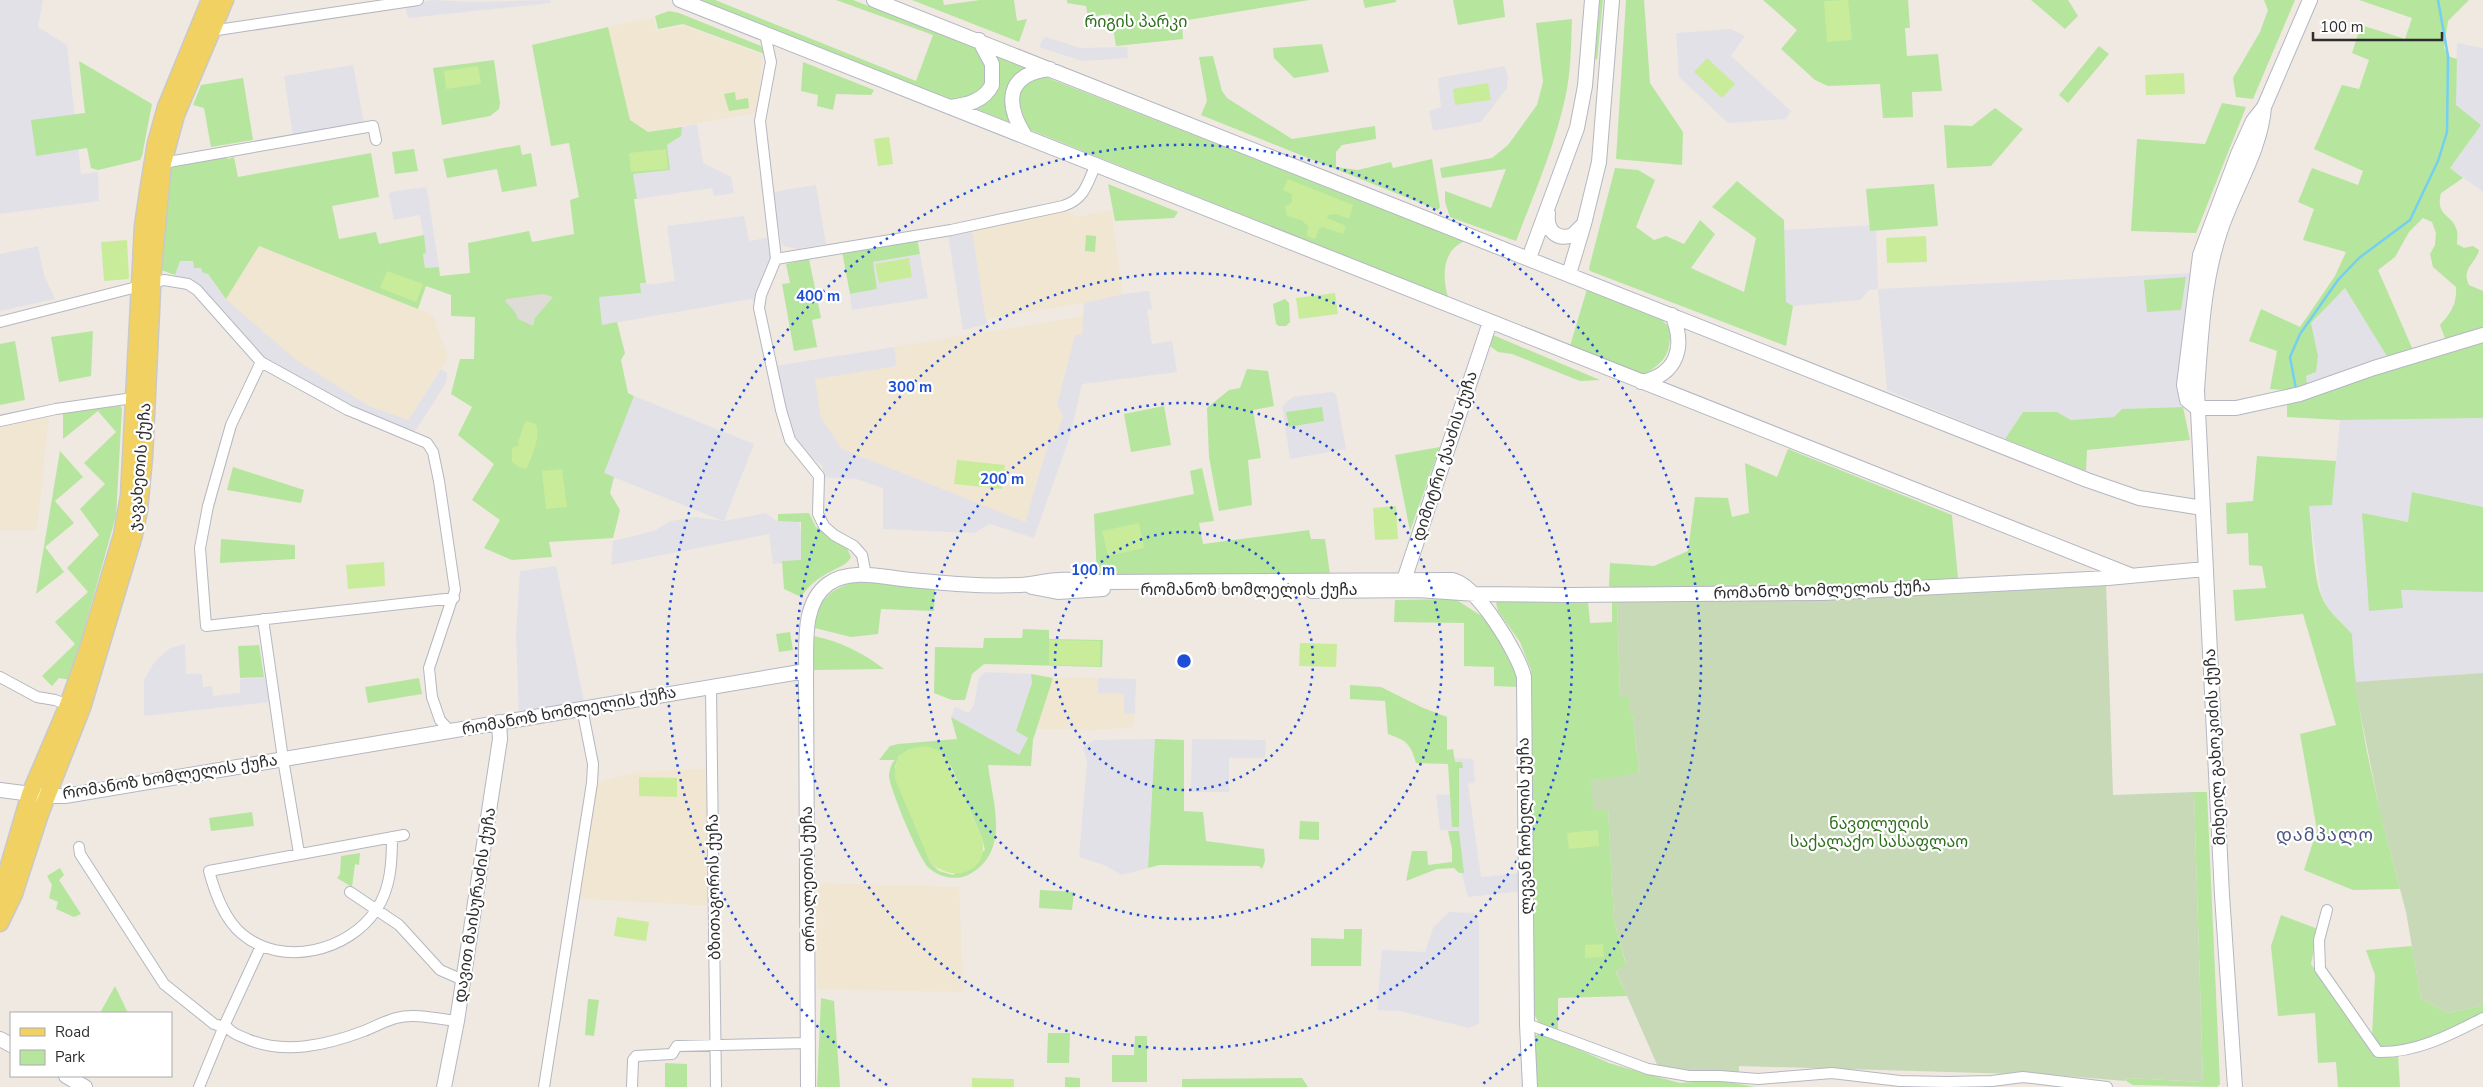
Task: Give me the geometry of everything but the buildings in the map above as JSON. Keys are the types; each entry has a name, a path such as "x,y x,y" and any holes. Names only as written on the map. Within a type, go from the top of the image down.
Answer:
{"main road":[{"name":"ჯავახეთის ქუჩა","path":"0,923 14,894 47,796 96,666 137,521 144,457 146,285 143,226 160,126 210,0"},
{"name":"ჯავახეთის ქუჩა","path":"0,896 30,794 68,705 88,650 122,535 129,496 135,400 146,285 163,163 176,116 225,0"}],"street":[{"path":"211,31 418,0"},
{"path":"680,0 700,4 765,34 2130,575"},
{"path":"874,0 2118,492 2166,504 2203,508"},
{"path":"1529,258 1577,128 1586,79 1592,0"},
{"path":"1569,274 1584,224 1599,162 1612,0"},
{"name":"მიხეილ გახოკიძის ქუჩა","path":"2235,1087 2222,904 2218,783 2197,408 2204,314 2211,264 2220,229 2263,126 2264,107 2310,0"},
{"path":"765,34 771,62 760,121 776,259 761,295 759,308 780,410 790,440 819,476 818,514 824,526 834,535 854,546 862,555 866,574"},
{"path":"949,107 964,106 980,99 992,85 992,64 979,40"},
{"path":"1588,52 1596,65 1604,62 1608,54"},
{"path":"1025,136 1013,114 1011,99 1014,91 1029,73 1050,69"},
{"path":"1586,79 1594,72 1600,73 1606,79"},
{"path":"163,163 373,126 376,140"},
{"path":"776,259 951,230 1063,206 1075,202 1081,196 1096,164"},
{"path":"1548,210 1548,226 1550,231 1558,236 1573,235 1584,224"},
{"path":"0,322 146,285 177,281 197,290 260,362 348,410 420,439 432,448 455,586 454,598 429,668 432,697 440,720 450,731"},
{"path":"1641,382 1655,379 1673,363 1680,339 1679,330 1672,315"},
{"name":"დიმიტრი ქააძის ქუჩა","path":"1404,585 1490,322"},
{"path":"2197,408 2236,408 2300,394 2374,368 2483,335"},
{"path":"260,362 231,425 216,474 200,548 206,626 454,598"},
{"path":"0,421 56,409 126,399 135,400"},
{"path":"2062,579 2078,570 2077,559 2071,552"},
{"name":"რომანოზ ხომლელის ქუჩა","path":"1404,585 1476,594 1822,593 2205,569"},
{"name":"რომანოზ ხომლელის ქუჩა","path":"0,790 47,796 66,796 806,671 810,611 816,597 828,584 846,577 866,574 953,584 1023,585 1060,579 1100,582 1404,585 1459,581 1489,586 1512,593"},
{"path":"1459,581 1476,594 1489,586"},
{"name":"ლევან ჩოხელის ქუჩა","path":"1476,594 1510,645 1524,677 1527,1024 1530,1087"},
{"path":"263,620 299,853"},
{"name":"თრიალეთის ქუჩა","path":"806,671 808,1087"},
{"path":"0,677 37,697 55,700 68,705"},
{"name":"ბზითაგორის ქუჩა","path":"710,687 716,1087"},
{"path":"544,1087 592,783 593,764 582,708"},
{"name":"დავით მაისურაძის ქუჩა","path":"444,1087 457,1021 500,739 499,722"},
{"path":"392,837 391,869 377,909 362,927 330,946 310,951 290,952 261,946 242,934 230,920 214,889 209,871 404,834"},
{"path":"223,1026 214,1024 164,984 80,854 79,847 166,981 218,1020 230,1032 263,1043 289,1047 318,1044 362,1032 396,1018 412,1016 457,1021"},
{"path":"350,892 399,925 440,970 463,980"},
{"path":"2327,910 2319,940 2320,969 2378,1052 2392,1052 2420,1046 2450,1036 2483,1018"},
{"path":"199,1087 223,1026 261,946"},
{"path":"1527,1024 1648,1070 1689,1076 1758,1079 1832,1073 1900,1081 1947,1082 1992,1081 2023,1077 2107,1087"},
{"path":"632,1087 633,1060 636,1056 672,1054 677,1046 809,1043"},
{"path":"68,1077 85,1087"}],"shaded area":[{"path":"0,0 43,0 38,27 67,45 81,174 98,172 99,201 0,214"},
{"path":"431,0 474,2 550,0 551,3 408,18 405,6"},
{"path":"654,17 656,31 685,26 762,55 759,98 755,113 648,132 630,120 608,27"},
{"path":"1731,29 1745,36 1731,56 1791,111 1786,119 1728,123 1679,77 1676,33"},
{"path":"1046,37 1080,48 1127,47 1128,58 1082,61 1039,47 1042,40"},
{"path":"2457,43 2483,48 2483,192 2450,168 2481,125 2455,105"},
{"path":"353,65 364,123 293,136 284,76"},
{"path":"1505,66 1508,77 1507,88 1481,122 1433,131 1429,111 1441,107 1438,78"},
{"path":"697,124 703,163 731,177 734,193 714,196 712,188 637,199 633,174 670,170 667,145 681,136 682,127"},
{"path":"816,185 826,244 797,249 784,246 781,242 773,192"},
{"path":"425,187 427,189 439,267 425,268 423,254 426,252 420,215 394,220 389,195 391,192"},
{"path":"1111,210 1123,294 1084,303 986,319 972,230 1066,211 1079,217"},
{"path":"744,216 749,241 772,237 773,248 755,303 751,299 602,325 598,297 641,293 640,283 655,284 675,281 667,226"},
{"path":"1876,225 1878,289 1869,290 1860,300 1793,306 1786,303 1784,230"},
{"path":"972,230 987,324 963,330 948,234"},
{"path":"38,246 44,275 55,299 0,311 0,254"},
{"path":"259,246 433,315 448,358 408,420 369,406 296,360 226,299"},
{"path":"920,254 928,298 852,310 850,294 877,289 873,262"},
{"path":"180,261 193,261 208,274 226,299 408,420 441,369 447,373 446,383 416,430 412,432 350,406 270,362 256,352 224,311 205,292 188,280 175,275"},
{"path":"2193,273 2181,399 2183,407 2122,409 2114,417 2071,420 2057,412 2023,412 2005,439 1887,390 1878,289"},
{"path":"2345,288 2388,358 2307,384 2306,376 2316,372 2318,356 2311,323"},
{"path":"1149,291 1152,309 1147,310 1152,344 1172,341 1177,372 1082,384 1070,436 1034,538 990,524 974,533 883,529 883,488 856,479 823,477 823,466 794,444 775,366 894,347 897,366 1025,522 1049,440 1054,441 1057,404 1075,334 1082,335 1084,303 1123,294"},
{"path":"543,294 553,297 535,318 533,326 518,319 515,312 505,301 507,299"},
{"path":"1083,316 1082,335 1075,335 1057,404 1063,416 1055,441 1049,440 1025,522 842,449 821,418 815,379 897,366 894,347"},
{"path":"1332,392 1336,394 1346,449 1290,459 1282,406 1293,397"},
{"path":"634,396 754,444 724,521 766,513 776,521 799,519 804,561 773,564 769,534 611,565 613,541 654,531 671,521 694,517 723,521 603,473"},
{"path":"49,414 37,530 0,530 0,426"},
{"path":"2483,418 2483,507 2413,492 2408,522 2362,513 2401,590 2483,592 2483,673 2354,682 2352,634 2331,613 2321,594 2309,505 2332,505 2340,420"},
{"path":"556,566 584,701 519,714 516,636 520,571"},
{"path":"185,644 186,674 202,674 203,687 212,686 213,696 240,693 240,679 266,677 269,702 144,716 144,680 155,661 170,648"},
{"path":"986,672 1031,674 1032,683 1016,731 1028,738 1019,756 951,717 955,707 969,713 974,705 979,677"},
{"path":"1053,678 1098,678 1098,693 1124,694 1124,714 1135,714 1133,727 1095,730 1037,729"},
{"path":"1098,678 1136,679 1135,714 1124,714 1098,693"},
{"path":"1155,739 1148,868 1122,875 1104,865 1079,857 1087,762 1083,747 1094,740"},
{"path":"1192,739 1266,740 1265,758 1229,758 1229,792 1191,792"},
{"path":"1451,758 1473,759 1475,782 1468,784 1481,877 1521,873 1521,891 1468,897 1450,830 1440,830 1436,795 1453,794"},
{"path":"707,769 710,906 575,898 596,783 637,772"},
{"path":"816,883 959,887 963,992 817,989"},
{"path":"1449,912 1474,913 1479,923 1479,1023 1469,1028 1400,1011 1377,1010 1382,950 1425,952 1433,928"}],"green space":[{"path":"701,0 715,0 916,81 933,35 836,0 853,0 978,48 984,57 990,78 982,92 954,102"},
{"path":"912,0 943,0 944,5 980,0 1014,0 1017,21 1027,19 1019,42"},
{"name":"რიგის პარკი","path":"1067,0 1309,0 1182,21 1183,39 1116,46 1111,14 1088,17 1086,6 1067,3"},
{"path":"1363,0 1396,0 1396,2 1365,8"},
{"path":"1453,0 1503,0 1505,17 1458,25"},
{"path":"1600,0 1603,0 1597,60 1595,58"},
{"path":"1626,0 1644,0 1650,83 1683,132 1682,165 1616,159"},
{"path":"1763,0 1908,0 1910,28 1905,28 1907,56 1938,54 1942,91 1912,92 1913,117 1883,118 1880,84 1828,86 1815,80 1781,49 1797,30"},
{"path":"1848,0 1852,40 1827,42 1824,1"},
{"path":"2031,0 2068,0 2078,16 2065,29"},
{"path":"2264,0 2295,0 2253,99 2236,97 2233,78 2260,32 2268,10"},
{"path":"2359,0 2469,0 2448,21 2444,48 2450,57 2457,59 2456,105 2481,125 2450,168 2463,178 2441,193 2440,207 2455,225 2457,244 2464,248 2473,246 2479,250 2468,270 2467,279 2469,285 2483,291 2483,329 2446,341 2440,325 2452,308 2456,287 2433,267 2430,254 2435,245 2436,233 2432,222 2423,218 2409,232 2395,257 2378,270 2413,350 2388,358 2345,288 2311,323 2318,356 2316,372 2306,376 2307,384 2285,390 2270,389 2277,351 2249,341 2261,309 2300,327 2335,276 2346,252 2303,240 2314,209 2298,202 2312,168 2358,185 2363,171 2314,149 2342,85 2359,89 2369,60 2352,53 2361,25 2405,39 2412,18"},
{"path":"669,11 679,13 761,46 765,54 683,24 658,29 655,16"},
{"path":"1572,19 1565,99 1543,171 1516,241 1450,217 1445,202 1445,191 1491,208 1506,169 1442,178 1440,168 1492,158 1508,145 1537,105 1543,82 1536,23"},
{"path":"608,27 630,120 648,132 682,127 681,136 667,145 670,170 633,174 637,199 634,199 646,283 640,283 641,293 599,297 602,325 617,322 625,353 621,360 628,393 634,396 604,473 614,477 610,493 620,510 613,538 549,542 552,557 512,560 484,548 500,520 472,500 494,464 458,435 472,407 451,394 460,359 474,359 475,317 451,316 451,295 426,286 418,309 259,246 226,299 208,274 202,272 201,268 194,268 193,261 180,261 175,275 161,270 163,225 166,221 164,207 172,166 224,156 228,159 234,157 238,177 371,153 379,197 332,206 339,239 376,232 379,244 424,235 426,253 423,254 425,268 439,267 440,276 470,273 468,243 529,231 532,242 574,234 570,200 579,197 569,143 551,146 532,45"},
{"path":"1322,44 1329,72 1294,78 1274,58 1273,48"},
{"path":"2099,46 2109,54 2068,103 2059,95"},
{"path":"996,55 1028,69 1006,99 1009,122 976,109 991,98 998,86 999,73"},
{"path":"1213,56 1222,91 1227,98 1292,139 1375,126 1376,139 1342,145 1336,152 1336,167 1358,170 1391,162 1393,168 1432,159 1440,207 1438,210 1201,115 1207,101 1199,57"},
{"path":"1707,58 1735,84 1722,98 1694,72"},
{"path":"494,60 500,103 499,109 490,116 442,125 433,68"},
{"path":"79,61 152,104 140,160 98,170 91,168 87,148 36,156 31,120 85,113"},
{"path":"803,62 874,90 871,95 836,94 833,110 817,106 818,95 801,91"},
{"path":"478,66 481,84 446,89 444,71"},
{"path":"2184,73 2185,94 2146,95 2145,75"},
{"path":"1043,76 1465,241 1457,245 1448,257 1445,281 1448,297 1028,129 1016,108 1019,95 1026,84"},
{"path":"243,78 253,140 211,147 204,108 193,105 201,85"},
{"path":"1488,83 1491,100 1455,105 1453,89"},
{"path":"735,92 736,100 748,98 749,108 729,111 724,94"},
{"path":"2222,103 2246,107 2196,233 2131,231 2137,139 2205,144"},
{"path":"1995,108 2023,129 1991,166 1947,168 1944,125 1972,126"},
{"path":"889,137 893,164 878,166 874,139"},
{"path":"520,145 522,155 531,153 537,186 502,192 497,169 447,178 443,159"},
{"path":"414,149 418,171 395,174 392,152"},
{"path":"666,149 668,169 631,172 629,153"},
{"path":"1615,168 1638,170 1655,180 1636,227 1654,240 1666,236 1684,244 1700,220 1715,234 1691,268 1744,292 1756,238 1712,207 1737,181 1784,220 1786,302 1793,306 1786,346 1590,271 1589,268"},
{"path":"1288,179 1353,205 1349,219 1336,214 1328,215 1327,218 1346,226 1343,234 1322,227 1319,229 1315,239 1307,236 1308,226 1301,220 1287,216 1285,207 1292,202 1292,194 1283,190"},
{"path":"1108,184 1178,212 1174,218 1115,221"},
{"path":"1934,184 1938,226 1870,231 1866,189"},
{"path":"1086,235 1096,236 1095,252 1085,251"},
{"path":"1926,236 1927,262 1887,263 1886,238"},
{"path":"917,238 920,254 873,262 877,289 850,294 842,251"},
{"path":"127,240 129,279 104,281 101,242"},
{"path":"909,258 912,277 879,283 875,264"},
{"path":"809,259 821,318 812,320 817,347 794,351 782,284 790,283 786,264"},
{"path":"387,271 423,284 416,302 380,288"},
{"path":"2186,277 2181,310 2147,312 2144,280"},
{"path":"1587,289 1659,317 1670,328 1668,351 1657,366 1644,374 1570,346"},
{"path":"1335,293 1338,314 1299,319 1296,298"},
{"path":"1285,299 1289,303 1290,322 1286,326 1279,326 1276,324 1273,304"},
{"path":"93,331 91,376 59,382 51,337"},
{"path":"1493,335 1600,380 1580,381 1512,354 1498,352 1490,346"},
{"path":"15,341 25,400 0,405 0,344"},
{"path":"2483,341 2483,418 2340,420 2287,417 2287,401"},
{"path":"1247,369 1268,371 1274,406 1253,410 1261,458 1248,460 1252,505 1219,511 1209,457 1207,408 1229,390 1240,388"},
{"path":"120,406 122,408 116,516 70,680 59,678 52,686 42,676 75,644 55,622 88,592 67,568 99,535 80,509 105,484 84,463 116,432 98,411 63,439 63,412"},
{"path":"1164,406 1171,445 1131,452 1124,414"},
{"path":"1322,407 1324,421 1289,427 1286,412"},
{"path":"2183,407 2190,440 2087,450 2086,471 2005,439 2023,412 2057,412 2071,420 2114,417 2122,409"},
{"path":"526,421 536,424 537,441 526,469 512,462 512,448 519,445 518,441"},
{"path":"1440,447 1410,531 1395,455"},
{"path":"1788,449 1952,515 1958,578 1855,585 1618,590 1609,586 1610,563 1654,566 1688,551 1695,497 1728,498 1732,517 1749,513 1745,463 1777,477"},
{"path":"60,451 83,477 55,501 74,523 45,547 64,572 36,594"},
{"path":"2257,456 2336,461 2332,505 2309,506 2316,575 2321,595 2327,606 2352,634 2358,699 2369,763 2400,889 2353,890 2304,870 2317,830 2300,734 2336,725 2303,614 2235,621 2233,590 2266,588 2262,566 2249,565 2248,533 2227,534 2226,503 2253,501"},
{"path":"957,460 1005,465 1002,489 954,484"},
{"path":"233,467 304,490 301,503 227,490"},
{"path":"1202,468 1214,521 1199,523 1203,544 1309,530 1311,539 1325,539 1330,574 1097,576 1094,514 1194,494 1190,471"},
{"path":"562,469 567,507 546,509 542,471"},
{"path":"2412,492 2483,507 2483,592 2401,590 2403,608 2369,611 2362,513 2408,522"},
{"path":"1396,506 1398,539 1375,540 1373,508"},
{"path":"809,513 816,527 846,546 851,557 845,564 815,582 801,597 784,589 782,561 801,560 801,522 778,521 778,514"},
{"path":"1139,523 1144,548 1108,556 1102,531"},
{"path":"221,539 295,545 295,559 220,563"},
{"path":"384,562 385,586 348,589 346,565"},
{"path":"859,581 935,589 934,611 881,609 878,634 851,637 815,628 819,609 828,596 841,587"},
{"name":"ნავთლუღის საქალაქო სასაფლაო","path":"2106,581 2113,795 2194,792 2203,1082 2127,1078 2125,1081 2054,1075 1739,1066 1739,1072 1659,1069 1616,971 1626,964 1614,920 1608,809 1594,810 1590,781 1639,773 1633,714 1629,715 1629,697 1620,697 1617,601"},
{"path":"1455,599 1491,622 1517,671 1518,687 1494,686 1494,667 1464,666 1464,623 1394,622 1395,600"},
{"path":"1499,601 1588,601 1590,623 1612,622 1612,601 1617,601 1620,697 1629,696 1629,714 1633,714 1639,774 1590,781 1608,808 1614,920 1626,965 1616,972 1627,996 1558,998 1558,1030 1539,1023 1534,1014 1531,670 1520,642 1498,611 1496,603"},
{"path":"1023,629 1049,630 1049,639 1103,640 1102,667 984,664 972,674 965,700 952,700 934,693 935,647 983,648 984,638 1022,638"},
{"path":"790,632 793,650 779,652 776,634"},
{"path":"814,636 851,648 884,669 814,670"},
{"path":"1049,640 1100,641 1100,666 1049,665"},
{"path":"1300,643 1337,644 1336,667 1299,666"},
{"path":"259,645 264,677 240,678 238,646"},
{"path":"2483,673 2483,1005 2448,1013 2421,999 2406,912 2380,812 2354,682"},
{"path":"1031,674 1053,678 1033,740 1031,766 988,765 996,826 995,841 990,854 981,865 963,877 953,878 937,874 924,862 895,796 889,777 890,768 895,760 879,760 890,746 957,739 951,717 1019,755 1028,738 1016,731 1032,683","holes":["910,749 951,766 982,838 985,850 953,875 939,871 930,862 895,767 899,756"]},
{"path":"419,678 422,694 368,703 365,687"},
{"path":"1350,685 1381,687 1421,707 1447,717 1447,750 1453,749 1455,762 1462,762 1463,768 1459,768 1459,827 1452,827 1448,764 1416,763 1410,747 1400,739 1388,734 1385,701 1350,699"},
{"path":"1155,739 1184,740 1184,811 1203,812 1206,841 1264,849 1265,861 1262,869 1259,866 1159,865 1148,868"},
{"path":"926,746 942,752 947,759 982,838 983,850 980,860 975,867 967,871 949,872 939,869 930,862 895,779 898,758 906,751"},
{"path":"639,777 677,778 677,797 639,796"},
{"path":"2194,792 2207,792 2220,1084 2217,1087 2133,1085 2126,1081 2127,1078 2203,1082"},
{"path":"252,812 254,826 211,831 209,818"},
{"path":"1300,821 1319,822 1319,840 1299,839"},
{"path":"1598,830 1599,846 1569,849 1567,833"},
{"path":"1448,831 1459,831 1464,873 1459,873 1454,868 1437,869 1406,881 1412,851 1427,851 1428,865 1452,862 1452,849"},
{"path":"360,853 359,865 355,864 352,887 337,878 340,874 341,856"},
{"path":"60,868 64,875 59,880 81,914 74,917 56,909 58,902 49,898 52,885 47,876"},
{"path":"1040,890 1074,892 1072,910 1039,908"},
{"path":"2281,915 2318,929 2311,964 2375,1058 2398,1055 2400,1087 2338,1087 2336,1062 2318,1063 2315,1013 2278,1016 2271,946"},
{"path":"617,917 649,922 646,941 614,936"},
{"path":"1344,929 1362,929 1361,966 1311,966 1311,938 1344,939"},
{"path":"1603,944 1604,957 1585,958 1585,945"},
{"path":"2412,946 2421,999 2448,1013 2483,1005 2483,1013 2433,1038 2407,1045 2379,1047 2372,1036 2375,975 2366,950"},
{"path":"115,986 128,1012 101,1012"},
{"path":"821,998 834,1001 840,1087 817,1087"},
{"path":"588,999 599,1000 594,1036 585,1035"},
{"path":"1540,1032 1609,1063 1680,1083 1719,1080 1755,1087 1534,1087 1533,1038"},
{"path":"1048,1033 1070,1033 1069,1063 1047,1063"},
{"path":"1135,1036 1147,1036 1147,1082 1112,1082 1112,1055 1134,1055"},
{"path":"665,1063 687,1064 687,1087 665,1087"},
{"path":"1065,1077 1080,1078 1080,1087 1065,1087"},
{"path":"972,1078 1014,1079 1014,1087 972,1087"},
{"path":"1302,1078 1308,1087 1182,1087 1182,1079"}],"waterway":[{"path":"2296,389 2290,357 2300,334 2338,280 2359,258 2410,220 2438,161 2447,132 2448,56 2438,0"}],"district":[{"name":"დამპალო","path":"2325,835"}]}
